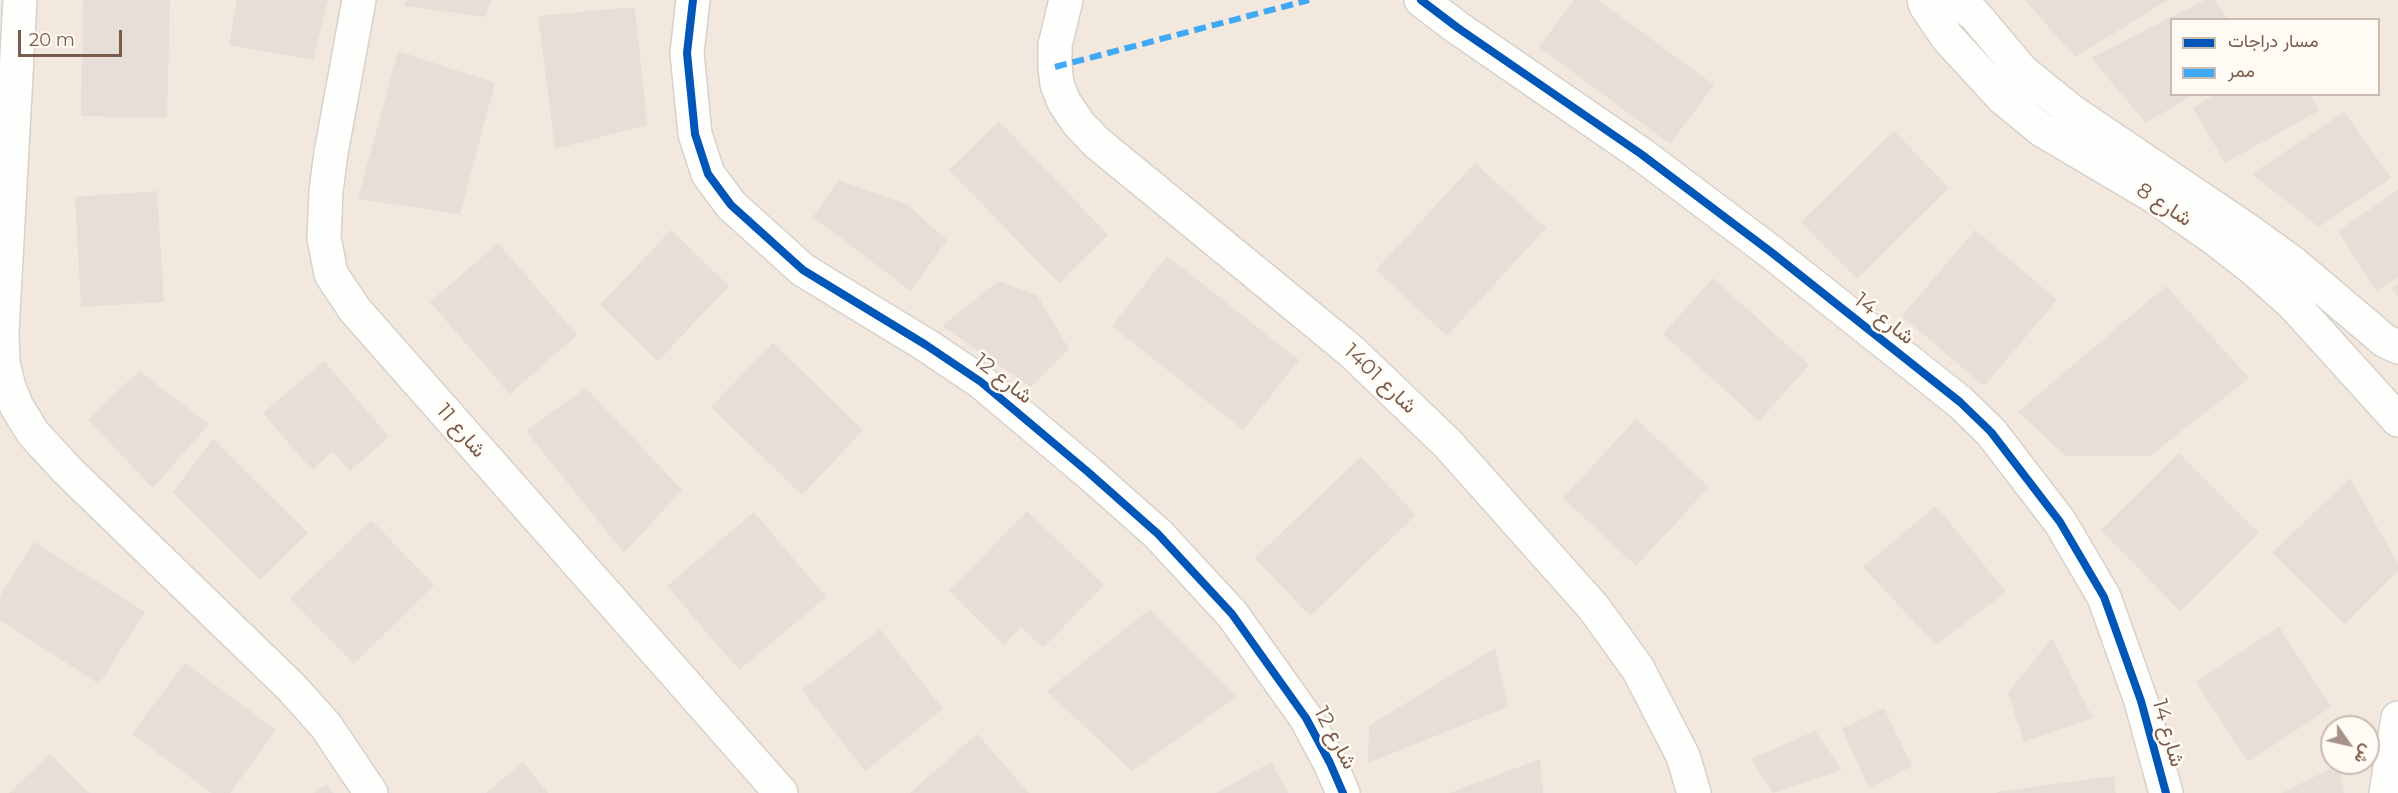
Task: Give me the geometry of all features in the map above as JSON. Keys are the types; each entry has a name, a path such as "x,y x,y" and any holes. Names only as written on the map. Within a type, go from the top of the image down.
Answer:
{"street":[{"path":"20,0 2,332 3,363 17,406 33,433 68,471 291,687 327,726 371,793"},
{"name":"شارع 11","path":"359,0 326,191 324,238 331,274 354,310 781,793"},
{"name":"شارع 12","path":"693,0 687,53 695,134 708,174 731,205 803,270 926,345 981,382 1158,534 1233,614 1306,718 1343,793"},
{"name":"شارع 1401","path":"1066,0 1055,45 1055,67 1057,84 1064,102 1079,124 1096,142 1351,351 1449,444 1594,608 1638,669 1683,756 1694,793"},
{"name":"شارع 14","path":"1421,0 1669,175 1960,402 1991,432 2060,522 2104,597 2141,701 2166,793"},
{"name":"شارع 8","path":"1924,0 1947,37 2003,98 2042,130 2152,195 2255,270 2293,304 2398,420"},
{"path":"1955,0 1975,15 2022,71 2074,113 2261,239 2385,341 2398,347"},
{"path":"2386,793 2398,717"}],"shaded area":[{"path":"0,0 2398,0 2398,793 0,793"}],"building":[{"path":"83,0 170,0 167,118 81,116"},
{"path":"237,0 328,0 313,60 229,45"},
{"path":"406,0 491,0 486,17 404,6"},
{"path":"1574,0 1598,0 1714,85 1670,144 1539,47"},
{"path":"2025,0 2168,0 2075,57"},
{"path":"2205,0 2214,0 2228,18 2170,18 2170,96 2191,96 2146,123 2091,58"},
{"path":"635,7 647,125 555,149 538,16"},
{"path":"398,51 495,83 460,214 358,199"},
{"path":"2213,96 2310,96 2320,110 2225,163 2193,108"},
{"path":"2344,112 2391,178 2319,227 2252,174"},
{"path":"999,121 1108,235 1059,283 949,170"},
{"path":"1894,131 1949,188 1857,279 1801,222"},
{"path":"1475,163 1546,228 1447,336 1376,270"},
{"path":"839,180 906,204 947,240 911,291 813,217"},
{"path":"2398,190 2398,277 2376,291 2338,231"},
{"path":"157,191 164,302 81,307 75,197"},
{"path":"671,230 729,286 658,361 600,305"},
{"path":"1975,230 2057,300 1984,386 1902,316"},
{"path":"498,243 577,335 510,394 430,302"},
{"path":"1167,256 1299,360 1243,430 1112,326"},
{"path":"1713,278 1809,365 1759,421 1663,334"},
{"path":"998,281 1037,295 1069,349 1031,387 942,326"},
{"path":"2398,284 2398,296 2391,288"},
{"path":"2166,286 2249,378 2150,456 2066,456 2018,412"},
{"path":"773,343 863,430 802,495 711,407"},
{"path":"324,361 389,437 350,471 333,451 312,470 263,413"},
{"path":"139,371 209,424 153,488 88,420"},
{"path":"586,388 682,490 624,553 526,431"},
{"path":"1636,419 1709,487 1636,566 1563,498"},
{"path":"213,439 308,533 260,580 173,492"},
{"path":"2179,453 2259,533 2180,611 2101,530"},
{"path":"1361,457 1416,515 1310,616 1255,558"},
{"path":"2350,478 2398,564 2398,571 2345,624 2272,553"},
{"path":"1936,506 2006,592 1936,645 1863,567"},
{"path":"1027,511 1104,585 1043,648 1021,627 1004,645 949,591"},
{"path":"754,512 826,597 739,670 667,586"},
{"path":"371,520 434,585 354,664 290,599"},
{"path":"34,542 145,612 99,684 0,620 0,596"},
{"path":"1150,609 1236,697 1132,771 1047,691"},
{"path":"2279,627 2331,707 2248,762 2196,682"},
{"path":"880,629 943,709 865,771 802,690"},
{"path":"2052,638 2093,718 2024,742 2008,693"},
{"path":"1495,648 1508,707 1368,763 1369,726"},
{"path":"185,663 276,730 230,793 212,793 132,734"},
{"path":"1884,708 1912,766 1869,788 1842,729"},
{"path":"1815,731 1842,770 1773,793 1751,759"},
{"path":"977,734 1029,793 910,793"},
{"path":"50,754 89,793 9,793"},
{"path":"1540,759 1543,793 1449,793"},
{"path":"523,762 548,793 486,793"},
{"path":"1271,762 1288,793 1216,793"},
{"path":"2320,774 2340,775 2344,793 2282,793"},
{"path":"2114,776 2116,793 1997,793 1997,792"},
{"path":"326,784 333,793 314,793"}],"marked path":[{"path":"1055,67 1309,0"}],"cycle path":[{"path":"693,0 687,53 695,134 708,174 731,205 803,270 926,345 981,382 1158,534 1232,614 1306,718 1343,793"},
{"path":"1421,0 1641,154 1771,252 1960,402 1991,432 2060,522 2104,597 2141,701 2166,793"}]}
